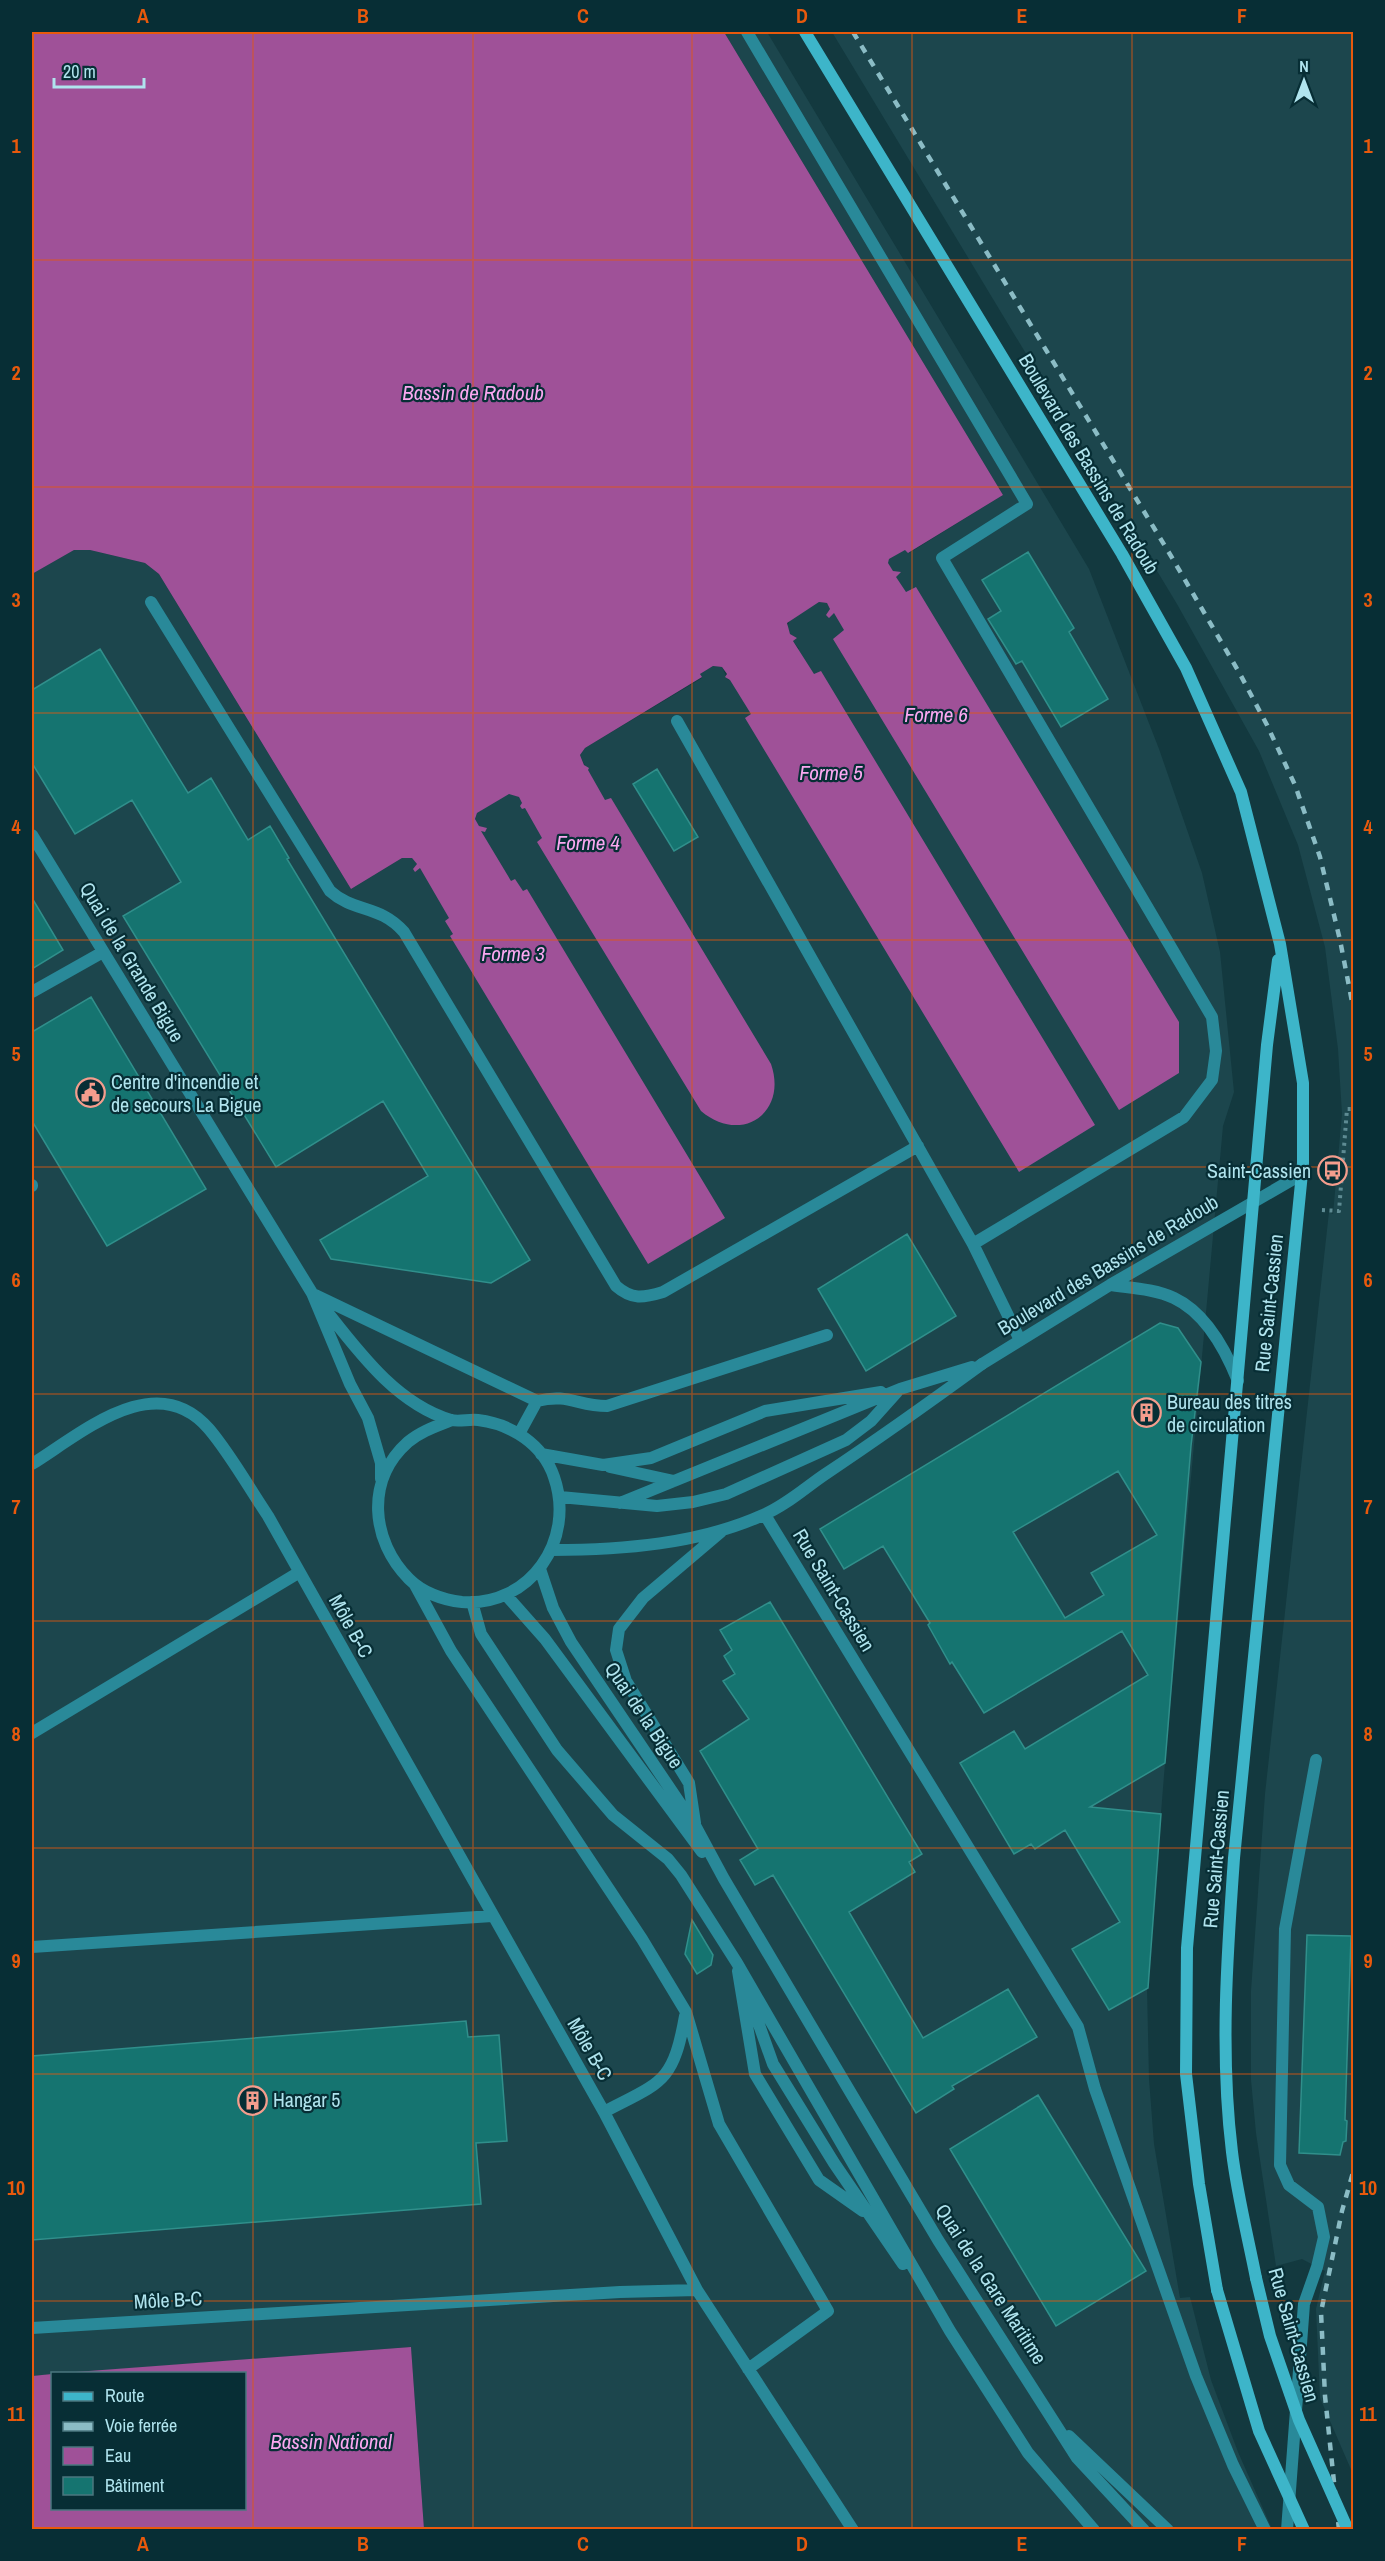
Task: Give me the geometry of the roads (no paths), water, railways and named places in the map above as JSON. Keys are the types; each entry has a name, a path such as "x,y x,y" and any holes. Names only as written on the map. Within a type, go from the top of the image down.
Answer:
{"street":[{"path":"747,32 1027,504 942,558 1212,1017 1216,1051 1212,1080 1184,1118 973,1244"},
{"name":"Boulevard des Bassins de Radoub","path":"552,1550 604,1550 683,1539 724,1529 765,1515 886,1434 982,1364 1110,1285 1302,1174 1303,1083 1280,944 1241,792 1186,668 1122,554 805,32"},
{"path":"151,602 330,891 347,903 385,915 404,932 616,1286 627,1295 638,1298 663,1292 918,1146"},
{"path":"676,721 973,1244 1020,1340"},
{"name":"Quai de la Grande Bigue","path":"32,835 36,853 103,952 312,1293 390,1385 429,1410 452,1420"},
{"name":"Boulevard des Bassins de Radoub","path":"1254,1200 1280,944"},
{"path":"32,992 103,952"},
{"name":"Rue Saint-Cassien","path":"1302,1174 1234,1858 1227,1949 1225,2051 1232,2152 1256,2278 1270,2336 1299,2420 1348,2529"},
{"name":"Rue Saint-Cassien","path":"1254,1200 1187,1948 1186,2074 1198,2184 1216,2290 1259,2431 1304,2529"},
{"path":"1110,1285 1161,1293 1187,1305 1207,1326 1227,1353 1239,1383"},
{"path":"312,1293 537,1401 560,1397 583,1404 606,1406 827,1335"},
{"name":"Quai de la Grande Bigue","path":"312,1293 350,1384 368,1418 381,1463 381,1484"},
{"name":"Boulevard des Bassins de Radoub","path":"620,1503 900,1389 982,1364"},
{"name":"Boulevard des Bassins de Radoub","path":"603,1465 651,1458 765,1411 900,1389"},
{"name":"Boulevard des Bassins de Radoub","path":"560,1497 657,1506 693,1502 726,1494 846,1440 871,1421 900,1389"},
{"path":"519,1434 537,1401"},
{"name":"Môle B-C","path":"32,1464 112,1414 130,1407 158,1402 181,1406 208,1428 268,1516 298,1573 604,2112 697,2290 620,2292 32,2328"},
{"path":"476,1419 498,1424 519,1434 541,1454 553,1474 560,1497 560,1524 552,1550 540,1569 525,1584 506,1595 472,1602 452,1601 432,1595 415,1585 394,1565 382,1539 377,1512 381,1484 392,1461 408,1442 429,1428 452,1420 476,1419"},
{"name":"Boulevard des Bassins de Radoub","path":"541,1454 674,1481"},
{"name":"Rue Saint-Cassien","path":"765,1515 1078,2027 1095,2089 1196,2376 1233,2465 1265,2529"},
{"path":"696,1827 689,1783 626,1681 616,1650 619,1629 643,1598 724,1529"},
{"name":"Quai de la Bigue","path":"540,1569 553,1608 571,1642 696,1827 723,1879 893,2163"},
{"path":"32,1734 298,1573"},
{"path":"415,1585 451,1651 642,1939 686,2012 720,2124 828,2311 748,2369"},
{"name":"Quai de la Bigue","path":"506,1595 545,1640 723,1879"},
{"path":"472,1602 486,1642 557,1750 614,1815 668,1860 681,1875 737,1964 950,2331"},
{"path":"1287,2529 1304,2304 1317,2267 1324,2237 1318,2207 1290,2185 1280,2165 1285,1929 1316,1760"},
{"path":"32,1947 492,1916"},
{"path":"737,1964 773,2064 834,2163 950,2331 1028,2453 1094,2529"},
{"path":"737,1964 755,2073 819,2180 870,2216"},
{"path":"604,2112 663,2079 674,2064 686,2012"},
{"name":"Quai de la Gare Maritime","path":"893,2163 938,2240 1058,2424 1077,2458 1144,2529"},
{"path":"697,2290 853,2529"},
{"name":"Quai de la Gare Maritime","path":"1058,2424 1168,2529"}],"water":[{"name":"Bassin de Radoub","path":"32,32 724,32 1003,495 908,553 905,550 889,559 888,563 893,571 901,572 896,577 906,592 916,587 1179,1022 1179,1073 1119,1110 833,639 844,630 834,613 829,618 826,615 830,609 827,603 819,602 787,623 790,634 797,638 793,641 814,674 821,671 1095,1125 1019,1172 745,718 751,714 730,680 725,677 727,674 722,667 713,666 700,674 702,677 585,748 580,755 605,800 611,798 771,1064 775,1081 773,1097 767,1109 757,1119 745,1124 731,1125 716,1121 701,1111 537,842 542,838 525,808 522,809 520,806 522,803 519,797 509,794 477,813 475,819 479,826 487,828 485,832 481,831 511,881 515,879 523,891 527,889 725,1218 648,1264 450,936 453,934 445,921 449,918 420,868 415,872 413,869 417,864 412,858 402,858 351,889 159,574 145,563 90,550 74,550 32,574"},
{"name":"Bassin National","path":"411,2347 424,2529 32,2529 32,2376 51,2374 51,2510 246,2510 246,2372 75,2372"}],"railway":[{"path":"853,32 1171,556 1267,725 1295,785 1320,857 1354,1012"},
{"path":"1339,2530 1325,2396 1321,2312 1342,2211 1354,2169"}],"place":[{"name":"Centre d'incendie et de secours La Bigue","path":"90,1093"},
{"name":"Saint-Cassien","path":"1332,1171"},
{"name":"Bureau des titres de circulation","path":"1146,1413"},
{"name":"Hangar 5","path":"252,2100"}],"water label":[{"name":"Forme 6","path":"936,715"},
{"name":"Forme 5","path":"831,773"},
{"name":"Forme 4","path":"588,843"},
{"name":"Forme 3","path":"513,954"}]}
